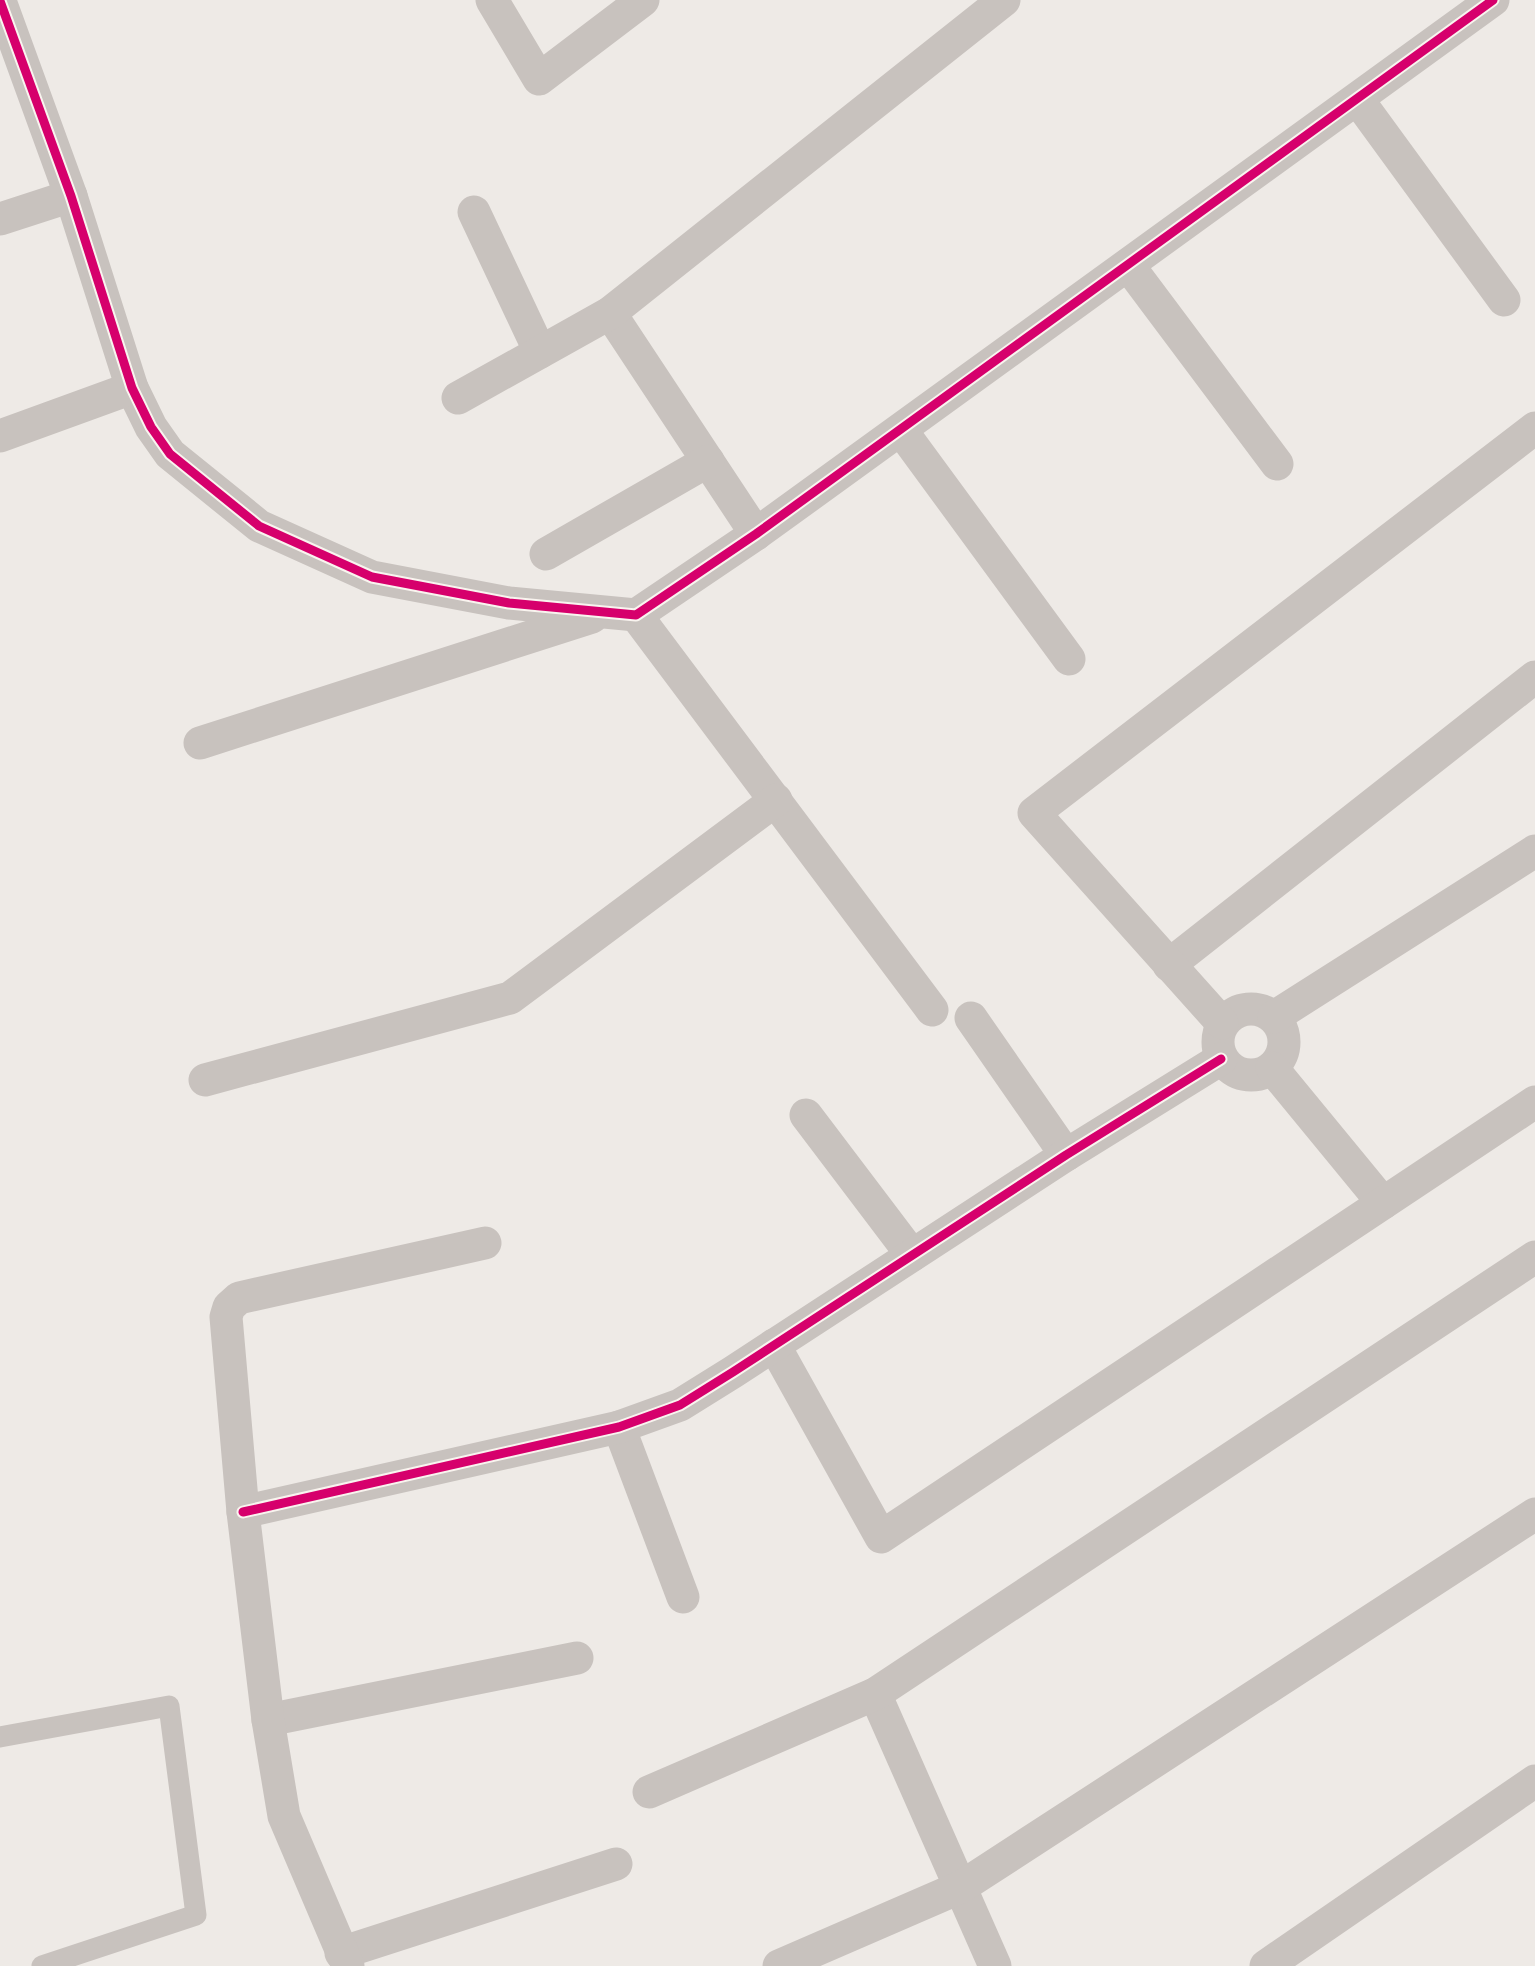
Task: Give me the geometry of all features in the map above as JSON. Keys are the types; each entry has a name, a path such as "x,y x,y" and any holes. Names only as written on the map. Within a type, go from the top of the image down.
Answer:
{"street":[{"path":"492,0 539,79 643,0"},
{"path":"458,398 610,313 1004,0"},
{"path":"200,743 621,613 756,534 1493,0"},
{"path":"0,1 70,196 132,388 151,427 170,454 259,526 372,577 509,603 621,613 776,800 932,1010"},
{"path":"1358,100 1504,300"},
{"path":"0,219 70,196"},
{"path":"474,212 540,352"},
{"path":"1128,265 1277,464"},
{"path":"610,313 756,534"},
{"path":"0,435 132,388"},
{"path":"1222,1023 1034,813 1535,428"},
{"path":"901,430 1069,659"},
{"path":"546,554 708,461"},
{"path":"1169,965 1535,677"},
{"path":"205,1080 510,998 776,800"},
{"path":"1274,1017 1535,851"},
{"path":"1256,1008 1274,1017 1284,1033 1283,1052 1272,1068 1254,1076 1235,1072 1221,1059 1216,1041 1222,1023 1238,1010 1256,1008"},
{"path":"970,1018 1066,1155"},
{"path":"243,1512 619,1427 680,1405 1066,1155 1221,1059"},
{"path":"1272,1068 1383,1203"},
{"path":"774,1346 881,1537 1535,1102"},
{"path":"806,1115 912,1255"},
{"path":"485,1243 239,1298 229,1307 226,1317 243,1512 268,1720 284,1816 345,1959 616,1864"},
{"path":"649,1792 875,1694 1534,1259"},
{"path":"619,1427 683,1596"},
{"path":"778,1966 961,1887 1535,1514"},
{"path":"268,1720 577,1658"},
{"path":"875,1694 995,1966"},
{"path":"1266,1966 1535,1781"}],"lane":[{"path":"0,1737 169,1706 196,1916 42,1966"}],"cycle path":[{"path":"0,1 71,196 132,388 151,427 170,454 259,526 372,577 509,603 636,615 756,534 1493,0"},
{"path":"243,1512 619,1427 680,1405 1066,1155 1221,1059"}]}
